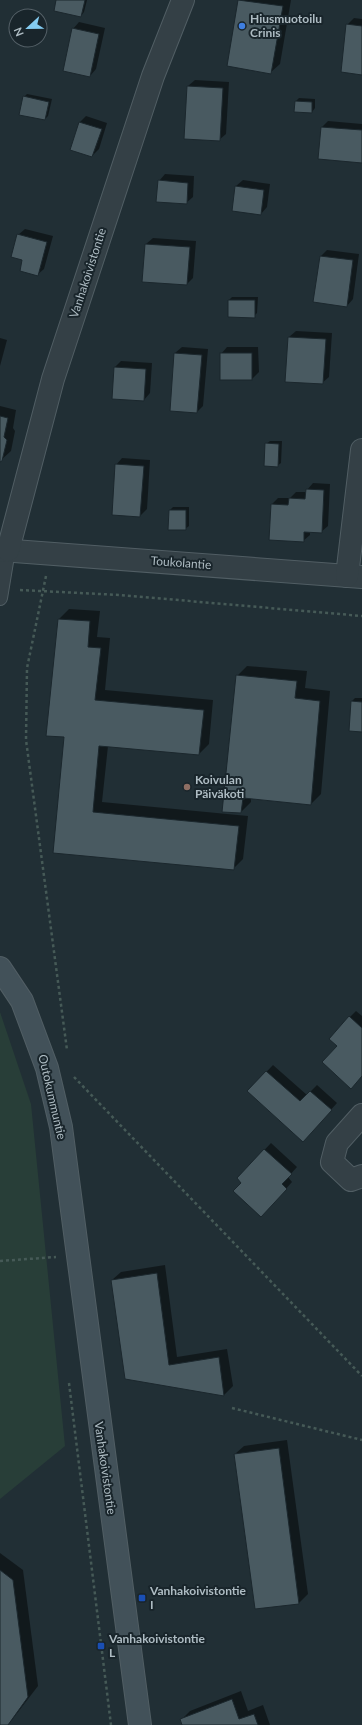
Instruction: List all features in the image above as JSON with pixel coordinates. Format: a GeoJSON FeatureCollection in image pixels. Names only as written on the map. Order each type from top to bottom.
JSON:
{"type":"FeatureCollection","features":[{"type":"Feature","properties":{"kind":"main road","name":"Outokummuntie"},"geometry":{"type":"LineString","coordinates":[[0,968],[22,1001],[47,1068],[61,1127],[71,1210]]}},
{"type":"Feature","properties":{"kind":"main road","name":"Vanhakoivistontie"},"geometry":{"type":"LineString","coordinates":[[71,1210],[140,1725]]}},
{"type":"Feature","properties":{"kind":"street","name":"Vanhakoivistontie"},"geometry":{"type":"LineString","coordinates":[[4,550],[58,365],[153,76],[183,0]]}},
{"type":"Feature","properties":{"kind":"street"},"geometry":{"type":"LineString","coordinates":[[355,576],[362,450]]}},
{"type":"Feature","properties":{"kind":"street","name":"Toukolantie"},"geometry":{"type":"LineString","coordinates":[[4,550],[355,576]]}},
{"type":"Feature","properties":{"kind":"street"},"geometry":{"type":"LineString","coordinates":[[362,1115],[337,1143],[332,1162],[351,1180],[362,1176]]}},
{"type":"Feature","properties":{"kind":"lane"},"geometry":{"type":"LineString","coordinates":[[1,594],[4,550]]}},
{"type":"Feature","properties":{"kind":"path"},"geometry":{"type":"LineString","coordinates":[[1,594],[120,595],[362,616]]}},
{"type":"Feature","properties":{"kind":"path"},"geometry":{"type":"LineString","coordinates":[[70,1072],[362,1376]]}},
{"type":"Feature","properties":{"kind":"path"},"geometry":{"type":"LineString","coordinates":[[0,1261],[54,1257],[77,1258]]}},
{"type":"Feature","properties":{"kind":"path"},"geometry":{"type":"LineString","coordinates":[[54,1257],[55,1265]]}},
{"type":"Feature","properties":{"kind":"path"},"geometry":{"type":"LineString","coordinates":[[68,1376],[110,1725]]}},
{"type":"Feature","properties":{"kind":"path"},"geometry":{"type":"LineString","coordinates":[[232,1408],[362,1440]]}},
{"type":"Feature","properties":{"kind":"green space"},"geometry":{"type":"Polygon","coordinates":[[[0,1012],[31,1104],[65,1446],[0,1499],[0,1012]]]}},
{"type":"Feature","properties":{"kind":"building"},"geometry":{"type":"Polygon","coordinates":[[[56,0],[85,0],[81,17],[54,11],[56,0]]]}},
{"type":"Feature","properties":{"kind":"building"},"geometry":{"type":"Polygon","coordinates":[[[238,0],[283,6],[271,74],[227,66],[238,0]]]}},
{"type":"Feature","properties":{"kind":"building"},"geometry":{"type":"Polygon","coordinates":[[[346,24],[362,26],[362,75],[341,72],[346,24]]]}},
{"type":"Feature","properties":{"kind":"building"},"geometry":{"type":"Polygon","coordinates":[[[72,28],[99,34],[90,77],[63,71],[72,28]]]}},
{"type":"Feature","properties":{"kind":"building"},"geometry":{"type":"Polygon","coordinates":[[[187,86],[223,88],[220,141],[184,139],[187,86]]]}},
{"type":"Feature","properties":{"kind":"building"},"geometry":{"type":"Polygon","coordinates":[[[23,96],[49,102],[45,120],[19,115],[23,96]]]}},
{"type":"Feature","properties":{"kind":"building"},"geometry":{"type":"Polygon","coordinates":[[[295,101],[312,102],[312,113],[294,112],[295,101]]]}},
{"type":"Feature","properties":{"kind":"building"},"geometry":{"type":"Polygon","coordinates":[[[79,122],[102,129],[92,157],[70,150],[79,122]]]}},
{"type":"Feature","properties":{"kind":"building"},"geometry":{"type":"Polygon","coordinates":[[[321,127],[362,130],[362,163],[318,159],[321,127]]]}},
{"type":"Feature","properties":{"kind":"building"},"geometry":{"type":"Polygon","coordinates":[[[158,180],[188,183],[187,204],[156,202],[158,180]]]}},
{"type":"Feature","properties":{"kind":"building"},"geometry":{"type":"Polygon","coordinates":[[[235,186],[264,190],[261,215],[232,211],[235,186]]]}},
{"type":"Feature","properties":{"kind":"building"},"geometry":{"type":"Polygon","coordinates":[[[17,234],[47,242],[38,276],[20,271],[22,260],[11,257],[17,234]]]}},
{"type":"Feature","properties":{"kind":"building"},"geometry":{"type":"Polygon","coordinates":[[[145,244],[190,247],[187,285],[142,282],[145,244]]]}},
{"type":"Feature","properties":{"kind":"building"},"geometry":{"type":"Polygon","coordinates":[[[320,256],[353,260],[347,307],[313,302],[320,256]]]}},
{"type":"Feature","properties":{"kind":"building"},"geometry":{"type":"Polygon","coordinates":[[[228,300],[255,300],[255,318],[228,317],[228,300]]]}},
{"type":"Feature","properties":{"kind":"building"},"geometry":{"type":"Polygon","coordinates":[[[288,337],[326,339],[323,384],[285,382],[288,337]]]}},
{"type":"Feature","properties":{"kind":"building"},"geometry":{"type":"Polygon","coordinates":[[[174,353],[202,355],[197,413],[170,411],[174,353]]]}},
{"type":"Feature","properties":{"kind":"building"},"geometry":{"type":"Polygon","coordinates":[[[220,353],[252,353],[252,380],[220,380],[220,353]]]}},
{"type":"Feature","properties":{"kind":"building"},"geometry":{"type":"Polygon","coordinates":[[[114,367],[146,369],[144,401],[112,399],[114,367]]]}},
{"type":"Feature","properties":{"kind":"building"},"geometry":{"type":"Polygon","coordinates":[[[0,416],[8,418],[4,437],[7,440],[2,461],[0,462],[0,416]]]}},
{"type":"Feature","properties":{"kind":"building"},"geometry":{"type":"Polygon","coordinates":[[[265,443],[279,444],[278,467],[264,466],[265,443]]]}},
{"type":"Feature","properties":{"kind":"building"},"geometry":{"type":"Polygon","coordinates":[[[115,464],[144,466],[140,517],[112,515],[115,464]]]}},
{"type":"Feature","properties":{"kind":"building"},"geometry":{"type":"Polygon","coordinates":[[[306,489],[324,490],[322,533],[304,532],[304,542],[269,540],[271,504],[288,505],[289,498],[305,499],[306,489]]]}},
{"type":"Feature","properties":{"kind":"building"},"geometry":{"type":"Polygon","coordinates":[[[169,510],[186,510],[186,530],[168,530],[169,510]]]}},
{"type":"Feature","properties":{"kind":"building"},"geometry":{"type":"Polygon","coordinates":[[[58,619],[90,621],[88,647],[101,648],[95,700],[204,710],[199,755],[99,746],[93,812],[239,826],[234,870],[53,853],[64,737],[46,736],[58,619]]]}},
{"type":"Feature","properties":{"kind":"building"},"geometry":{"type":"Polygon","coordinates":[[[236,675],[297,681],[295,698],[320,701],[311,805],[243,798],[241,813],[222,812],[236,675]]]}},
{"type":"Feature","properties":{"kind":"building"},"geometry":{"type":"Polygon","coordinates":[[[351,701],[362,702],[362,732],[349,731],[351,701]]]}},
{"type":"Feature","properties":{"kind":"building"},"geometry":{"type":"Polygon","coordinates":[[[349,1016],[362,1028],[362,1076],[351,1089],[322,1062],[337,1046],[329,1039],[349,1016]]]}},
{"type":"Feature","properties":{"kind":"building"},"geometry":{"type":"Polygon","coordinates":[[[266,1071],[300,1101],[310,1091],[332,1110],[303,1142],[247,1091],[266,1071]]]}},
{"type":"Feature","properties":{"kind":"building"},"geometry":{"type":"Polygon","coordinates":[[[264,1149],[292,1174],[282,1184],[287,1189],[261,1217],[233,1191],[241,1183],[237,1178],[264,1149]]]}},
{"type":"Feature","properties":{"kind":"building"},"geometry":{"type":"Polygon","coordinates":[[[157,1273],[169,1365],[219,1357],[224,1396],[125,1379],[111,1280],[157,1273]]]}},
{"type":"Feature","properties":{"kind":"building"},"geometry":{"type":"Polygon","coordinates":[[[279,1448],[299,1604],[255,1609],[234,1454],[279,1448]]]}},
{"type":"Feature","properties":{"kind":"building"},"geometry":{"type":"Polygon","coordinates":[[[0,1570],[13,1580],[28,1697],[8,1725],[0,1725],[0,1570]]]}},
{"type":"Feature","properties":{"kind":"building"},"geometry":{"type":"Polygon","coordinates":[[[232,1699],[239,1719],[254,1714],[258,1725],[182,1725],[180,1719],[232,1699]]]}},
{"type":"Feature","properties":{"kind":"place","name":"Hiusmuotoilu Crinis"},"geometry":{"type":"Point","coordinates":[242,26]}},
{"type":"Feature","properties":{"kind":"place","name":"Koivulan Päiväkoti"},"geometry":{"type":"Point","coordinates":[187,787]}},
{"type":"Feature","properties":{"kind":"place","name":"Vanhakoivistontie I"},"geometry":{"type":"Point","coordinates":[142,1598]}},
{"type":"Feature","properties":{"kind":"place","name":"Vanhakoivistontie L"},"geometry":{"type":"Point","coordinates":[101,1646]}}]}
